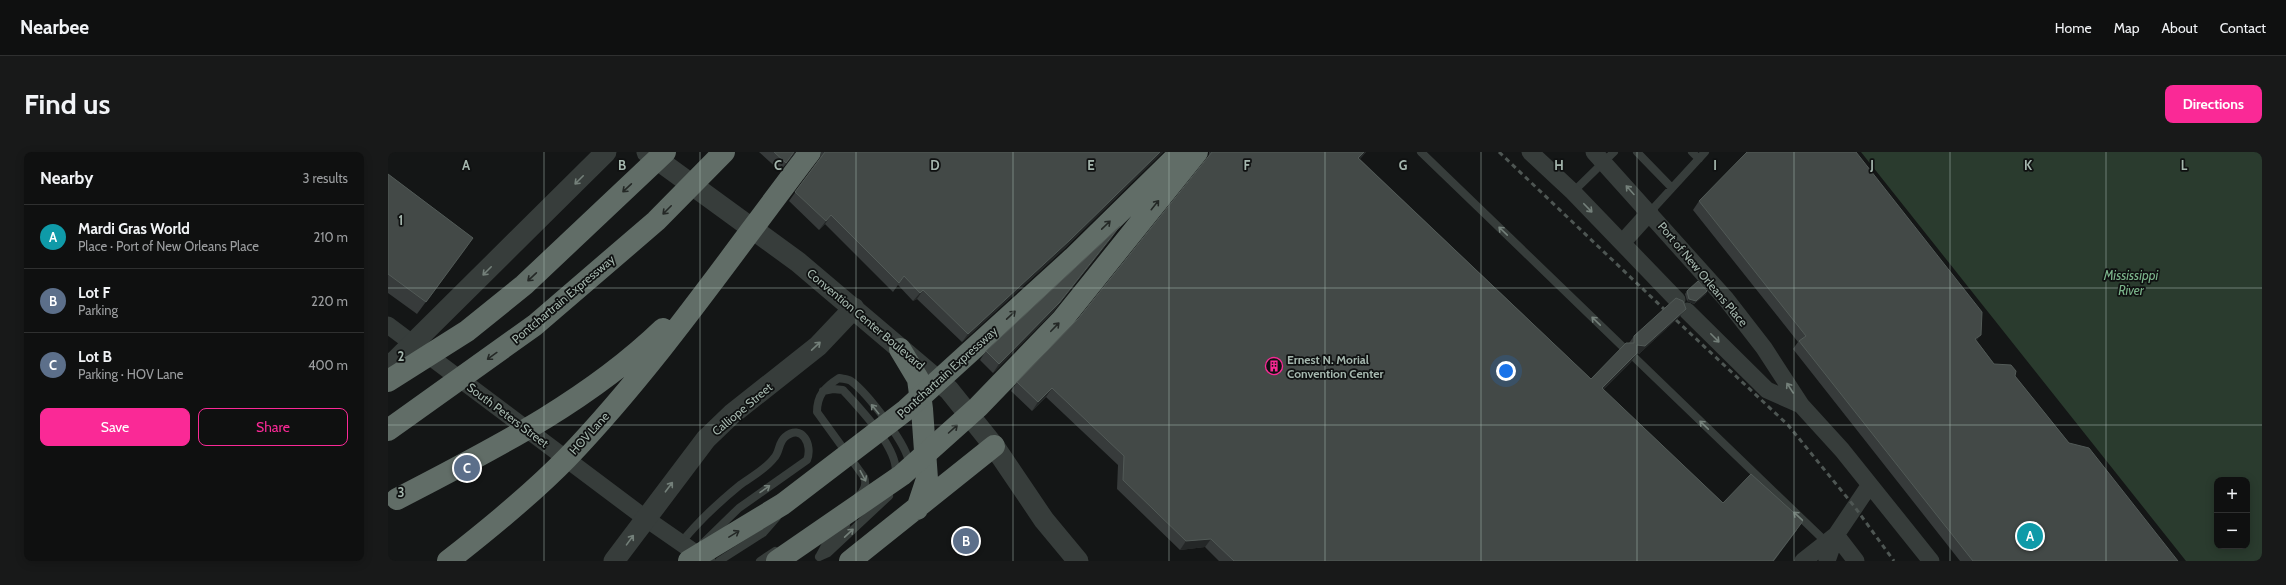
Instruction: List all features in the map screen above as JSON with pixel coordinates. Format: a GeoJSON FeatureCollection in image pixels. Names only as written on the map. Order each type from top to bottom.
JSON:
{"type":"FeatureCollection","features":[{"type":"Feature","properties":{"kind":"highway"},"geometry":{"type":"LineString","coordinates":[[388,381],[467,331],[524,285],[666,152]]}},
{"type":"Feature","properties":{"kind":"highway","name":"Pontchartrain Expressway"},"geometry":{"type":"LineString","coordinates":[[388,430],[534,326],[656,221],[724,152]]}},
{"type":"Feature","properties":{"kind":"highway"},"geometry":{"type":"LineString","coordinates":[[388,504],[542,421],[593,387],[647,344],[708,285],[810,152]]}},
{"type":"Feature","properties":{"kind":"highway","name":"Pontchartrain Expressway"},"geometry":{"type":"LineString","coordinates":[[693,554],[783,504],[906,410],[1073,258],[1181,152]]}},
{"type":"Feature","properties":{"kind":"highway"},"geometry":{"type":"LineString","coordinates":[[777,561],[902,475],[978,407],[1062,320],[1197,152]]}},
{"type":"Feature","properties":{"kind":"highway","name":"HOV Lane"},"geometry":{"type":"LineString","coordinates":[[448,561],[519,502],[566,458],[664,346],[708,285]]}},
{"type":"Feature","properties":{"kind":"highway"},"geometry":{"type":"LineString","coordinates":[[900,349],[918,379],[922,409],[927,479],[917,509]]}},
{"type":"Feature","properties":{"kind":"highway"},"geometry":{"type":"LineString","coordinates":[[850,561],[994,446]]}},
{"type":"Feature","properties":{"kind":"street"},"geometry":{"type":"LineString","coordinates":[[388,368],[606,152]]}},
{"type":"Feature","properties":{"kind":"street","name":"Convention Center Boulevard"},"geometry":{"type":"LineString","coordinates":[[647,152],[798,262],[949,390],[994,446],[1044,520],[1078,561]]}},
{"type":"Feature","properties":{"kind":"street","name":"Port of New Orleans Place"},"geometry":{"type":"LineString","coordinates":[[1530,152],[1573,192],[1682,305],[1767,390],[1801,405]]}},
{"type":"Feature","properties":{"kind":"street","name":"Port of New Orleans Place"},"geometry":{"type":"LineString","coordinates":[[1604,155],[1650,212],[1726,299],[1764,348],[1801,405],[1842,450],[1869,486],[1931,561]]}},
{"type":"Feature","properties":{"kind":"street"},"geometry":{"type":"LineString","coordinates":[[1622,243],[1650,212]]}},
{"type":"Feature","properties":{"kind":"street","name":"Calliope Street"},"geometry":{"type":"LineString","coordinates":[[614,561],[706,439],[732,414],[818,346],[854,308]]}},
{"type":"Feature","properties":{"kind":"street","name":"South Peters Street"},"geometry":{"type":"LineString","coordinates":[[388,325],[693,554]]}},
{"type":"Feature","properties":{"kind":"street"},"geometry":{"type":"LineString","coordinates":[[1803,561],[1831,539],[1869,486]]}},
{"type":"Feature","properties":{"kind":"street"},"geometry":{"type":"LineString","coordinates":[[1827,561],[1831,539]]}},
{"type":"Feature","properties":{"kind":"street"},"geometry":{"type":"LineString","coordinates":[[1831,539],[1856,561]]}},
{"type":"Feature","properties":{"kind":"lane"},"geometry":{"type":"LineString","coordinates":[[1422,152],[1624,348]]}},
{"type":"Feature","properties":{"kind":"lane"},"geometry":{"type":"LineString","coordinates":[[1637,152],[1672,188]]}},
{"type":"Feature","properties":{"kind":"lane"},"geometry":{"type":"LineString","coordinates":[[1692,152],[1699,159]]}},
{"type":"Feature","properties":{"kind":"lane"},"geometry":{"type":"LineString","coordinates":[[1650,212],[1705,152]]}},
{"type":"Feature","properties":{"kind":"lane"},"geometry":{"type":"LineString","coordinates":[[1573,192],[1604,155]]}},
{"type":"Feature","properties":{"kind":"lane"},"geometry":{"type":"LineString","coordinates":[[1635,358],[1831,539]]}},
{"type":"Feature","properties":{"kind":"lane"},"geometry":{"type":"LineString","coordinates":[[760,561],[861,494],[866,482],[864,477],[817,412],[817,400],[827,386],[839,378],[850,380],[882,418],[904,448],[909,463],[901,484],[828,553],[818,559]]}},
{"type":"Feature","properties":{"kind":"lane"},"geometry":{"type":"LineString","coordinates":[[818,559],[826,544],[891,480],[895,475],[897,466],[889,447],[843,390],[833,389],[823,391]]}},
{"type":"Feature","properties":{"kind":"lane"},"geometry":{"type":"LineString","coordinates":[[792,433],[799,434],[804,437],[809,444],[810,452],[807,460],[739,508],[693,554],[715,505],[775,458],[779,444],[785,437],[792,433]]}},
{"type":"Feature","properties":{"kind":"lane"},"geometry":{"type":"LineString","coordinates":[[719,561],[763,533],[812,476],[845,450]]}},
{"type":"Feature","properties":{"kind":"water","name":"Mississippi River"},"geometry":{"type":"Polygon","coordinates":[[[1861,152],[2262,152],[2262,561],[2186,561],[1861,152]]]}},
{"type":"Feature","properties":{"kind":"building"},"geometry":{"type":"Polygon","coordinates":[[[774,152],[794,152],[786,163],[774,152]]]}},
{"type":"Feature","properties":{"kind":"building"},"geometry":{"type":"Polygon","coordinates":[[[825,152],[1160,152],[1070,240],[968,334],[923,290],[920,293],[904,276],[899,283],[831,215],[826,221],[795,192],[825,152]]]}},
{"type":"Feature","properties":{"kind":"building","name":"Ernest N. Morial Convention Center"},"geometry":{"type":"Polygon","coordinates":[[[1212,152],[1364,152],[1358,158],[1591,379],[1626,343],[1634,343],[1634,336],[1676,298],[1683,301],[1686,309],[1645,346],[1637,345],[1637,353],[1602,388],[1723,503],[1751,474],[1803,521],[1773,561],[1234,561],[1211,539],[1186,541],[1123,480],[1124,456],[1052,388],[1038,402],[1017,382],[1078,319],[1212,152]]]}},
{"type":"Feature","properties":{"kind":"building"},"geometry":{"type":"Polygon","coordinates":[[[1747,152],[1856,152],[1982,312],[1981,335],[1975,339],[1994,364],[2011,365],[2016,371],[2015,376],[2069,443],[2089,448],[2178,561],[1973,561],[1799,341],[1806,336],[1699,201],[1747,152]]]}},
{"type":"Feature","properties":{"kind":"building"},"geometry":{"type":"Polygon","coordinates":[[[388,174],[473,238],[426,302],[388,274],[388,174]]]}},
{"type":"Feature","properties":{"kind":"building"},"geometry":{"type":"Polygon","coordinates":[[[1120,226],[1059,303],[999,364],[986,351],[1120,226]]]}},
{"type":"Feature","properties":{"kind":"building"},"geometry":{"type":"Polygon","coordinates":[[[1698,281],[1707,291],[1696,301],[1689,299],[1687,291],[1698,281]]]}},
{"type":"Feature","properties":{"kind":"railway"},"geometry":{"type":"LineString","coordinates":[[1499,152],[1666,311]]}},
{"type":"Feature","properties":{"kind":"railway"},"geometry":{"type":"LineString","coordinates":[[1676,320],[1788,425],[1854,506],[1894,561]]}},
{"type":"Feature","properties":{"kind":"place","name":"Ernest N. Morial Convention Center"},"geometry":{"type":"Point","coordinates":[1274,366]}},
{"type":"Feature","properties":{"kind":"place","name":"Lot B"},"geometry":{"type":"Point","coordinates":[467,468]}},
{"type":"Feature","properties":{"kind":"place","name":"Mardi Gras World"},"geometry":{"type":"Point","coordinates":[2030,536]}},
{"type":"Feature","properties":{"kind":"place","name":"Lot F"},"geometry":{"type":"Point","coordinates":[966,541]}}]}
